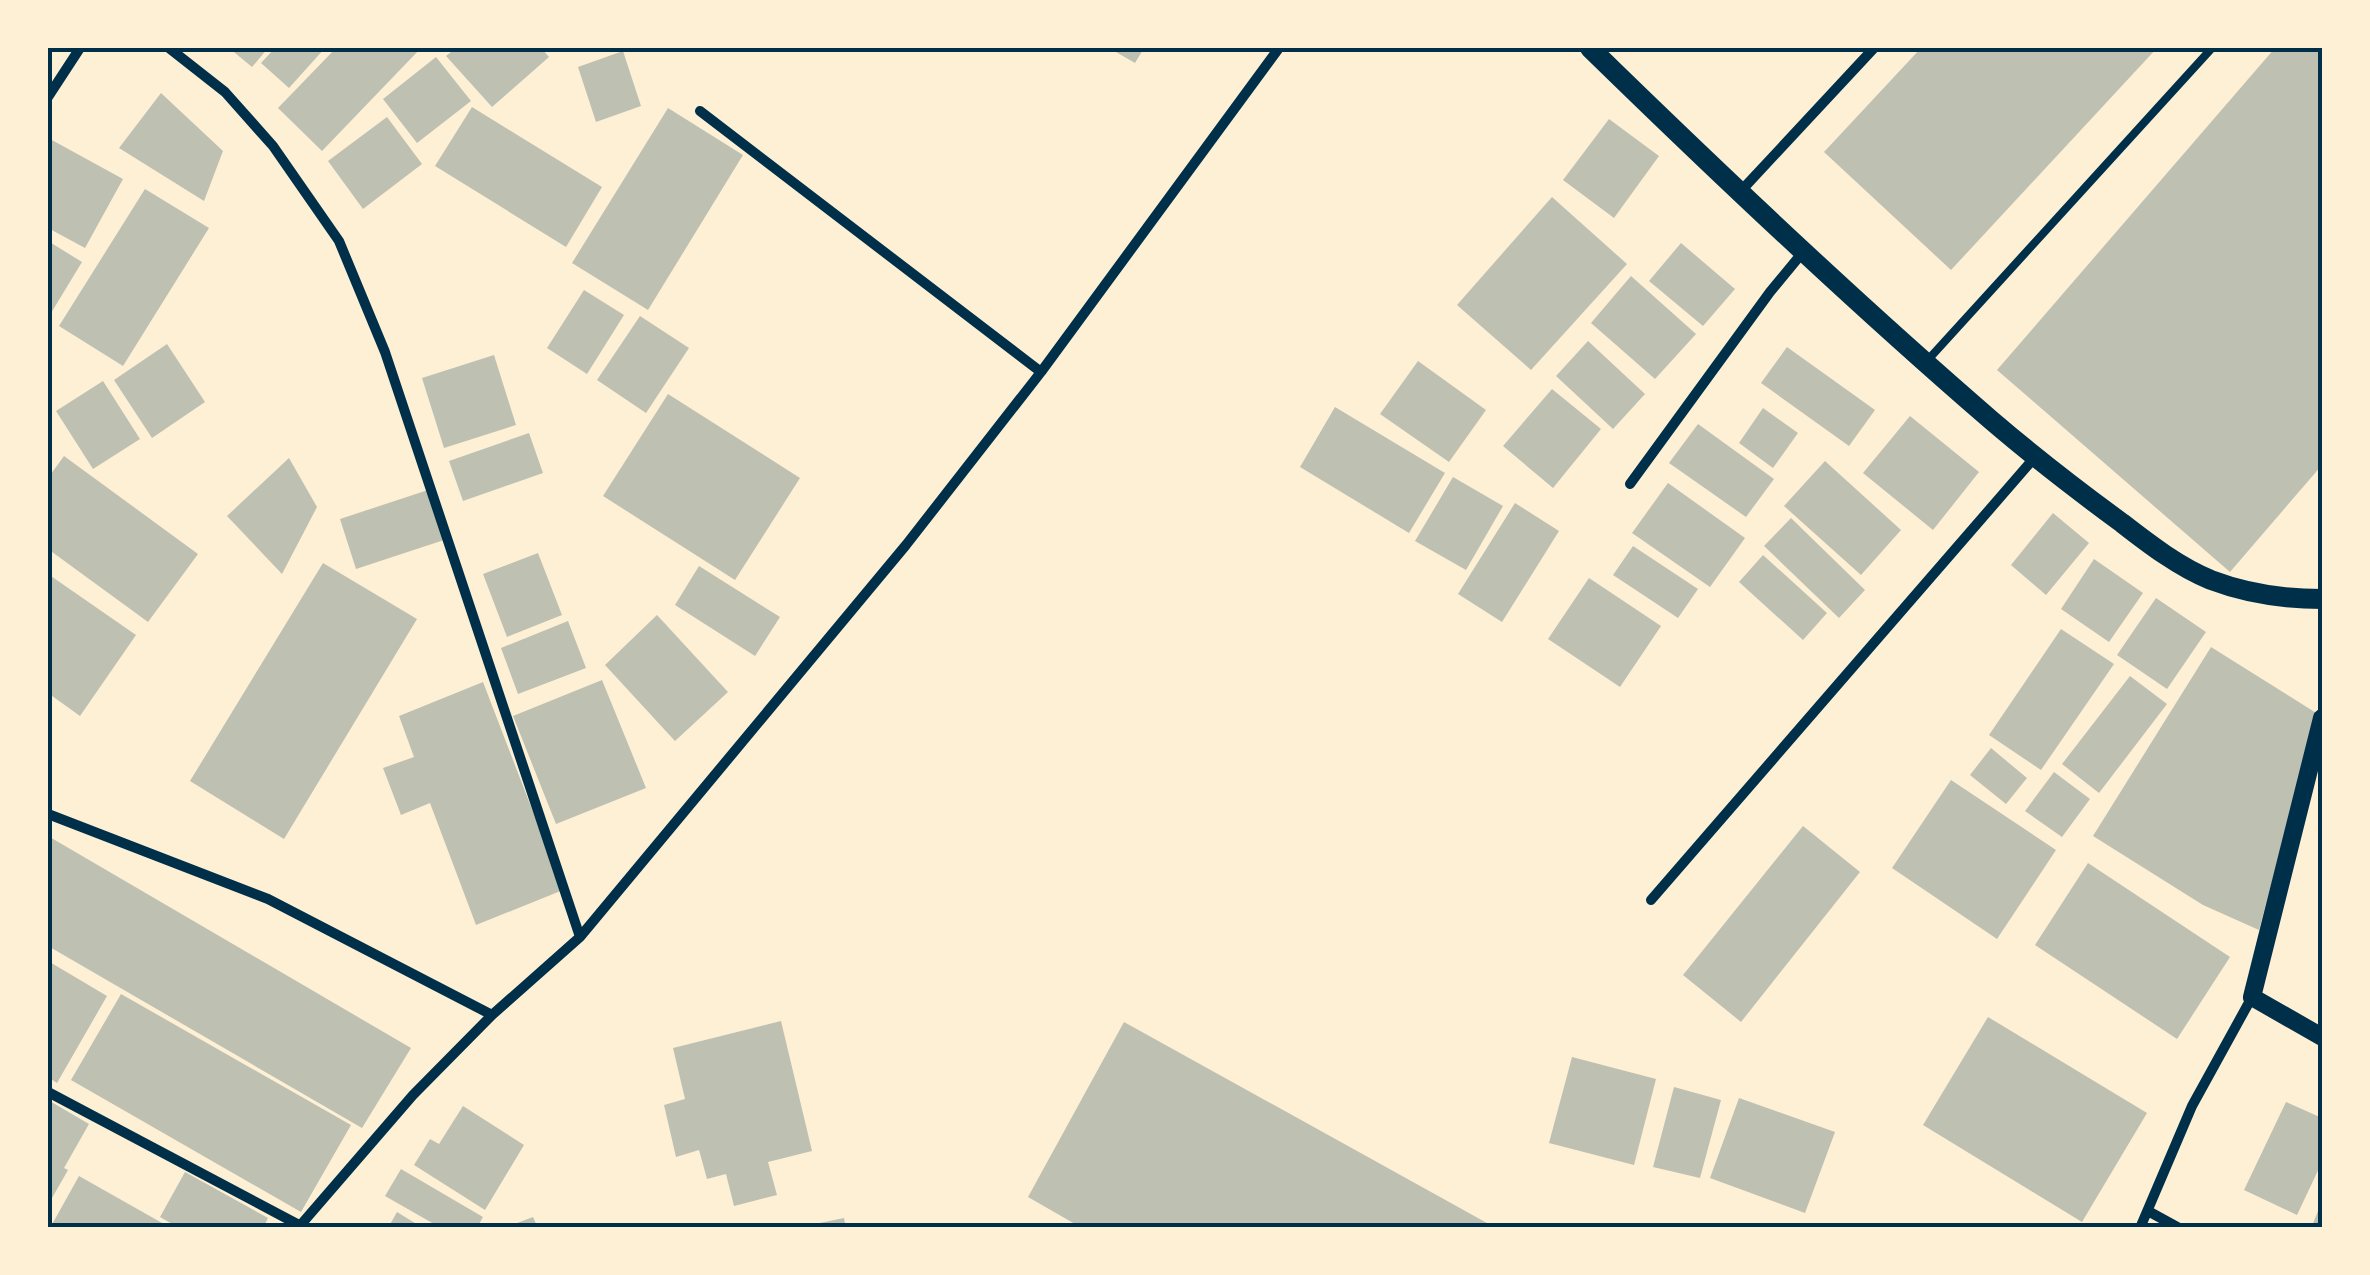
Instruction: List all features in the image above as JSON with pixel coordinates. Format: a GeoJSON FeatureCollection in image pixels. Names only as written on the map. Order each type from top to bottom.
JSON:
{"type":"FeatureCollection","features":[{"type":"Feature","properties":{"kind":"main road"},"geometry":{"type":"LineString","coordinates":[[1590,48],[1739,193],[2034,458],[2155,548],[2208,578],[2258,596],[2322,600]]}},
{"type":"Feature","properties":{"kind":"street"},"geometry":{"type":"LineString","coordinates":[[48,97],[80,48]]}},
{"type":"Feature","properties":{"kind":"street"},"geometry":{"type":"LineString","coordinates":[[169,48],[224,92],[273,146],[340,241],[385,352],[580,937]]}},
{"type":"Feature","properties":{"kind":"street"},"geometry":{"type":"LineString","coordinates":[[48,1092],[298,1226],[412,1095],[492,1015],[580,937],[906,545],[1041,372],[1279,48]]}},
{"type":"Feature","properties":{"kind":"street"},"geometry":{"type":"LineString","coordinates":[[1739,193],[1874,48]]}},
{"type":"Feature","properties":{"kind":"street"},"geometry":{"type":"LineString","coordinates":[[700,111],[1041,372]]}},
{"type":"Feature","properties":{"kind":"street"},"geometry":{"type":"LineString","coordinates":[[1630,484],[1803,252]]}},
{"type":"Feature","properties":{"kind":"street"},"geometry":{"type":"LineString","coordinates":[[1651,900],[2034,458]]}},
{"type":"Feature","properties":{"kind":"street"},"geometry":{"type":"LineString","coordinates":[[2140,1228],[2192,1106],[2252,997],[2322,718]]}},
{"type":"Feature","properties":{"kind":"street"},"geometry":{"type":"LineString","coordinates":[[48,814],[268,899],[492,1015]]}},
{"type":"Feature","properties":{"kind":"street"},"geometry":{"type":"LineString","coordinates":[[2252,997],[2322,1037]]}},
{"type":"Feature","properties":{"kind":"street"},"geometry":{"type":"LineString","coordinates":[[2148,1211],[2180,1228]]}},
{"type":"Feature","properties":{"kind":"lane"},"geometry":{"type":"LineString","coordinates":[[1925,363],[2212,48]]}},
{"type":"Feature","properties":{"kind":"building"},"geometry":{"type":"Polygon","coordinates":[[[229,48],[268,48],[252,67],[229,48]]]}},
{"type":"Feature","properties":{"kind":"building"},"geometry":{"type":"Polygon","coordinates":[[[275,48],[325,48],[289,88],[261,63],[275,48]]]}},
{"type":"Feature","properties":{"kind":"building"},"geometry":{"type":"Polygon","coordinates":[[[336,48],[421,48],[322,151],[278,108],[336,48]]]}},
{"type":"Feature","properties":{"kind":"building"},"geometry":{"type":"Polygon","coordinates":[[[456,48],[541,48],[549,57],[492,107],[446,56],[456,48]]]}},
{"type":"Feature","properties":{"kind":"building"},"geometry":{"type":"Polygon","coordinates":[[[1109,48],[1144,48],[1135,63],[1109,48]]]}},
{"type":"Feature","properties":{"kind":"building"},"geometry":{"type":"Polygon","coordinates":[[[1921,48],[2157,48],[1951,270],[1824,152],[1921,48]]]}},
{"type":"Feature","properties":{"kind":"building"},"geometry":{"type":"Polygon","coordinates":[[[2275,48],[2322,48],[2322,465],[2230,572],[1997,370],[2275,48]]]}},
{"type":"Feature","properties":{"kind":"building"},"geometry":{"type":"Polygon","coordinates":[[[623,51],[641,106],[596,122],[578,67],[623,51]]]}},
{"type":"Feature","properties":{"kind":"building"},"geometry":{"type":"Polygon","coordinates":[[[436,57],[471,101],[417,143],[383,99],[436,57]]]}},
{"type":"Feature","properties":{"kind":"building"},"geometry":{"type":"Polygon","coordinates":[[[161,93],[223,151],[204,201],[119,148],[161,93]]]}},
{"type":"Feature","properties":{"kind":"building"},"geometry":{"type":"Polygon","coordinates":[[[472,107],[602,187],[566,247],[435,166],[472,107]]]}},
{"type":"Feature","properties":{"kind":"building"},"geometry":{"type":"Polygon","coordinates":[[[668,108],[743,155],[648,310],[572,263],[668,108]]]}},
{"type":"Feature","properties":{"kind":"building"},"geometry":{"type":"Polygon","coordinates":[[[387,117],[422,164],[363,209],[328,161],[387,117]]]}},
{"type":"Feature","properties":{"kind":"building"},"geometry":{"type":"Polygon","coordinates":[[[1609,119],[1659,156],[1614,218],[1563,180],[1609,119]]]}},
{"type":"Feature","properties":{"kind":"building"},"geometry":{"type":"Polygon","coordinates":[[[50,139],[123,179],[85,248],[48,228],[50,139]]]}},
{"type":"Feature","properties":{"kind":"building"},"geometry":{"type":"Polygon","coordinates":[[[145,189],[209,228],[123,366],[59,326],[145,189]]]}},
{"type":"Feature","properties":{"kind":"building"},"geometry":{"type":"Polygon","coordinates":[[[1552,197],[1627,264],[1531,370],[1457,305],[1552,197]]]}},
{"type":"Feature","properties":{"kind":"building"},"geometry":{"type":"Polygon","coordinates":[[[48,241],[82,262],[48,318],[48,241]]]}},
{"type":"Feature","properties":{"kind":"building"},"geometry":{"type":"Polygon","coordinates":[[[1681,243],[1735,289],[1703,326],[1649,281],[1681,243]]]}},
{"type":"Feature","properties":{"kind":"building"},"geometry":{"type":"Polygon","coordinates":[[[1631,276],[1696,334],[1655,379],[1591,323],[1631,276]]]}},
{"type":"Feature","properties":{"kind":"building"},"geometry":{"type":"Polygon","coordinates":[[[584,290],[624,315],[587,374],[547,348],[584,290]]]}},
{"type":"Feature","properties":{"kind":"building"},"geometry":{"type":"Polygon","coordinates":[[[640,316],[689,348],[646,413],[597,380],[640,316]]]}},
{"type":"Feature","properties":{"kind":"building"},"geometry":{"type":"Polygon","coordinates":[[[1588,341],[1645,394],[1613,429],[1556,376],[1588,341]]]}},
{"type":"Feature","properties":{"kind":"building"},"geometry":{"type":"Polygon","coordinates":[[[167,344],[205,402],[152,438],[114,380],[167,344]]]}},
{"type":"Feature","properties":{"kind":"building"},"geometry":{"type":"Polygon","coordinates":[[[1787,347],[1875,410],[1849,446],[1761,383],[1787,347]]]}},
{"type":"Feature","properties":{"kind":"building"},"geometry":{"type":"Polygon","coordinates":[[[494,355],[516,425],[444,448],[422,378],[494,355]]]}},
{"type":"Feature","properties":{"kind":"building"},"geometry":{"type":"Polygon","coordinates":[[[1418,361],[1486,410],[1449,462],[1380,414],[1418,361]]]}},
{"type":"Feature","properties":{"kind":"building"},"geometry":{"type":"Polygon","coordinates":[[[103,381],[140,439],[93,469],[56,411],[103,381]]]}},
{"type":"Feature","properties":{"kind":"building"},"geometry":{"type":"Polygon","coordinates":[[[1552,389],[1601,429],[1553,488],[1503,446],[1552,389]]]}},
{"type":"Feature","properties":{"kind":"building"},"geometry":{"type":"Polygon","coordinates":[[[668,394],[800,478],[735,580],[603,496],[668,394]]]}},
{"type":"Feature","properties":{"kind":"building"},"geometry":{"type":"Polygon","coordinates":[[[1335,407],[1445,473],[1409,533],[1300,467],[1335,407]]]}},
{"type":"Feature","properties":{"kind":"building"},"geometry":{"type":"Polygon","coordinates":[[[1763,408],[1798,433],[1773,468],[1739,443],[1763,408]]]}},
{"type":"Feature","properties":{"kind":"building"},"geometry":{"type":"Polygon","coordinates":[[[1910,416],[1979,472],[1933,530],[1863,473],[1910,416]]]}},
{"type":"Feature","properties":{"kind":"building"},"geometry":{"type":"Polygon","coordinates":[[[1698,424],[1774,479],[1746,517],[1669,463],[1698,424]]]}},
{"type":"Feature","properties":{"kind":"building"},"geometry":{"type":"Polygon","coordinates":[[[529,433],[543,473],[463,501],[449,461],[529,433]]]}},
{"type":"Feature","properties":{"kind":"building"},"geometry":{"type":"Polygon","coordinates":[[[64,456],[198,554],[148,622],[48,549],[48,478],[64,456]]]}},
{"type":"Feature","properties":{"kind":"building"},"geometry":{"type":"Polygon","coordinates":[[[289,458],[317,507],[282,574],[227,516],[289,458]]]}},
{"type":"Feature","properties":{"kind":"building"},"geometry":{"type":"Polygon","coordinates":[[[1825,461],[1901,530],[1861,575],[1784,506],[1825,461]]]}},
{"type":"Feature","properties":{"kind":"building"},"geometry":{"type":"Polygon","coordinates":[[[1453,477],[1503,506],[1466,570],[1415,541],[1453,477]]]}},
{"type":"Feature","properties":{"kind":"building"},"geometry":{"type":"Polygon","coordinates":[[[1668,483],[1745,538],[1710,587],[1632,533],[1668,483]]]}},
{"type":"Feature","properties":{"kind":"building"},"geometry":{"type":"Polygon","coordinates":[[[428,490],[444,540],[356,569],[340,519],[428,490]]]}},
{"type":"Feature","properties":{"kind":"building"},"geometry":{"type":"Polygon","coordinates":[[[1515,503],[1559,531],[1502,622],[1458,594],[1515,503]]]}},
{"type":"Feature","properties":{"kind":"building"},"geometry":{"type":"Polygon","coordinates":[[[2053,513],[2089,543],[2046,595],[2011,565],[2053,513]]]}},
{"type":"Feature","properties":{"kind":"building"},"geometry":{"type":"Polygon","coordinates":[[[1791,518],[1865,590],[1839,618],[1764,546],[1791,518]]]}},
{"type":"Feature","properties":{"kind":"building"},"geometry":{"type":"Polygon","coordinates":[[[1633,546],[1698,589],[1678,618],[1613,575],[1633,546]]]}},
{"type":"Feature","properties":{"kind":"building"},"geometry":{"type":"Polygon","coordinates":[[[538,553],[562,615],[507,637],[483,574],[538,553]]]}},
{"type":"Feature","properties":{"kind":"building"},"geometry":{"type":"Polygon","coordinates":[[[1763,555],[1827,613],[1803,640],[1739,582],[1763,555]]]}},
{"type":"Feature","properties":{"kind":"building"},"geometry":{"type":"Polygon","coordinates":[[[2094,559],[2143,593],[2109,642],[2061,609],[2094,559]]]}},
{"type":"Feature","properties":{"kind":"building"},"geometry":{"type":"Polygon","coordinates":[[[323,563],[417,619],[284,839],[190,781],[323,563]]]}},
{"type":"Feature","properties":{"kind":"building"},"geometry":{"type":"Polygon","coordinates":[[[699,566],[780,617],[755,656],[675,605],[699,566]]]}},
{"type":"Feature","properties":{"kind":"building"},"geometry":{"type":"Polygon","coordinates":[[[48,574],[136,635],[80,716],[48,693],[48,574]]]}},
{"type":"Feature","properties":{"kind":"building"},"geometry":{"type":"Polygon","coordinates":[[[1589,578],[1661,626],[1620,687],[1548,639],[1589,578]]]}},
{"type":"Feature","properties":{"kind":"building"},"geometry":{"type":"Polygon","coordinates":[[[2156,598],[2206,632],[2167,689],[2117,655],[2156,598]]]}},
{"type":"Feature","properties":{"kind":"building"},"geometry":{"type":"Polygon","coordinates":[[[657,615],[728,692],[675,741],[605,665],[657,615]]]}},
{"type":"Feature","properties":{"kind":"building"},"geometry":{"type":"Polygon","coordinates":[[[568,621],[586,668],[518,694],[501,648],[568,621]]]}},
{"type":"Feature","properties":{"kind":"building"},"geometry":{"type":"Polygon","coordinates":[[[2061,629],[2114,664],[2041,770],[1989,735],[2061,629]]]}},
{"type":"Feature","properties":{"kind":"building"},"geometry":{"type":"Polygon","coordinates":[[[2211,647],[2321,716],[2312,730],[2259,930],[2203,905],[2093,836],[2211,647]]]}},
{"type":"Feature","properties":{"kind":"building"},"geometry":{"type":"Polygon","coordinates":[[[2130,676],[2167,704],[2099,793],[2062,764],[2130,676]]]}},
{"type":"Feature","properties":{"kind":"building"},"geometry":{"type":"Polygon","coordinates":[[[602,680],[646,788],[556,824],[513,716],[602,680]]]}},
{"type":"Feature","properties":{"kind":"building"},"geometry":{"type":"Polygon","coordinates":[[[483,682],[563,890],[476,925],[430,803],[401,815],[383,768],[414,757],[399,716],[483,682]]]}},
{"type":"Feature","properties":{"kind":"building"},"geometry":{"type":"Polygon","coordinates":[[[1991,748],[2027,778],[2006,804],[1970,775],[1991,748]]]}},
{"type":"Feature","properties":{"kind":"building"},"geometry":{"type":"Polygon","coordinates":[[[2054,772],[2090,799],[2062,837],[2025,811],[2054,772]]]}},
{"type":"Feature","properties":{"kind":"building"},"geometry":{"type":"Polygon","coordinates":[[[1951,780],[2056,850],[1997,939],[1892,868],[1951,780]]]}},
{"type":"Feature","properties":{"kind":"building"},"geometry":{"type":"Polygon","coordinates":[[[1803,826],[1860,872],[1741,1022],[1683,975],[1803,826]]]}},
{"type":"Feature","properties":{"kind":"building"},"geometry":{"type":"Polygon","coordinates":[[[48,836],[411,1048],[362,1128],[48,946],[48,836]]]}},
{"type":"Feature","properties":{"kind":"building"},"geometry":{"type":"Polygon","coordinates":[[[2088,863],[2230,957],[2177,1039],[2035,945],[2088,863]]]}},
{"type":"Feature","properties":{"kind":"building"},"geometry":{"type":"Polygon","coordinates":[[[48,961],[107,996],[57,1083],[48,1077],[48,961]]]}},
{"type":"Feature","properties":{"kind":"building"},"geometry":{"type":"Polygon","coordinates":[[[121,994],[351,1125],[301,1212],[71,1080],[121,994]]]}},
{"type":"Feature","properties":{"kind":"building"},"geometry":{"type":"Polygon","coordinates":[[[1988,1017],[2147,1113],[2082,1222],[1923,1125],[1988,1017]]]}},
{"type":"Feature","properties":{"kind":"building"},"geometry":{"type":"Polygon","coordinates":[[[781,1021],[812,1151],[768,1162],[777,1195],[734,1206],[726,1174],[707,1179],[699,1150],[676,1157],[664,1105],[685,1099],[673,1048],[781,1021]]]}},
{"type":"Feature","properties":{"kind":"building"},"geometry":{"type":"Polygon","coordinates":[[[1124,1022],[1496,1228],[1082,1228],[1028,1197],[1124,1022]]]}},
{"type":"Feature","properties":{"kind":"building"},"geometry":{"type":"Polygon","coordinates":[[[1572,1057],[1656,1079],[1634,1165],[1549,1143],[1572,1057]]]}},
{"type":"Feature","properties":{"kind":"building"},"geometry":{"type":"Polygon","coordinates":[[[1674,1087],[1721,1100],[1700,1178],[1653,1167],[1674,1087]]]}},
{"type":"Feature","properties":{"kind":"building"},"geometry":{"type":"Polygon","coordinates":[[[1739,1098],[1835,1132],[1805,1213],[1710,1178],[1739,1098]]]}},
{"type":"Feature","properties":{"kind":"building"},"geometry":{"type":"Polygon","coordinates":[[[48,1100],[89,1124],[48,1205],[48,1100]]]}},
{"type":"Feature","properties":{"kind":"building"},"geometry":{"type":"Polygon","coordinates":[[[2286,1102],[2322,1118],[2322,1162],[2297,1215],[2244,1190],[2286,1102]]]}},
{"type":"Feature","properties":{"kind":"building"},"geometry":{"type":"Polygon","coordinates":[[[463,1106],[524,1145],[485,1210],[414,1165],[430,1139],[439,1144],[463,1106]]]}},
{"type":"Feature","properties":{"kind":"building"},"geometry":{"type":"Polygon","coordinates":[[[401,1169],[483,1217],[477,1228],[441,1228],[385,1196],[401,1169]]]}},
{"type":"Feature","properties":{"kind":"building"},"geometry":{"type":"Polygon","coordinates":[[[185,1172],[268,1218],[263,1228],[179,1228],[160,1217],[185,1172]]]}},
{"type":"Feature","properties":{"kind":"building"},"geometry":{"type":"Polygon","coordinates":[[[79,1176],[171,1228],[50,1228],[79,1176]]]}},
{"type":"Feature","properties":{"kind":"building"},"geometry":{"type":"Polygon","coordinates":[[[2322,1201],[2322,1228],[2316,1228],[2312,1226],[2322,1201]]]}},
{"type":"Feature","properties":{"kind":"building"},"geometry":{"type":"Polygon","coordinates":[[[397,1212],[423,1228],[388,1228],[397,1212]]]}},
{"type":"Feature","properties":{"kind":"building"},"geometry":{"type":"Polygon","coordinates":[[[533,1217],[538,1228],[507,1228],[507,1227],[533,1217]]]}},
{"type":"Feature","properties":{"kind":"building"},"geometry":{"type":"Polygon","coordinates":[[[844,1218],[846,1228],[805,1228],[805,1226],[844,1218]]]}}]}
